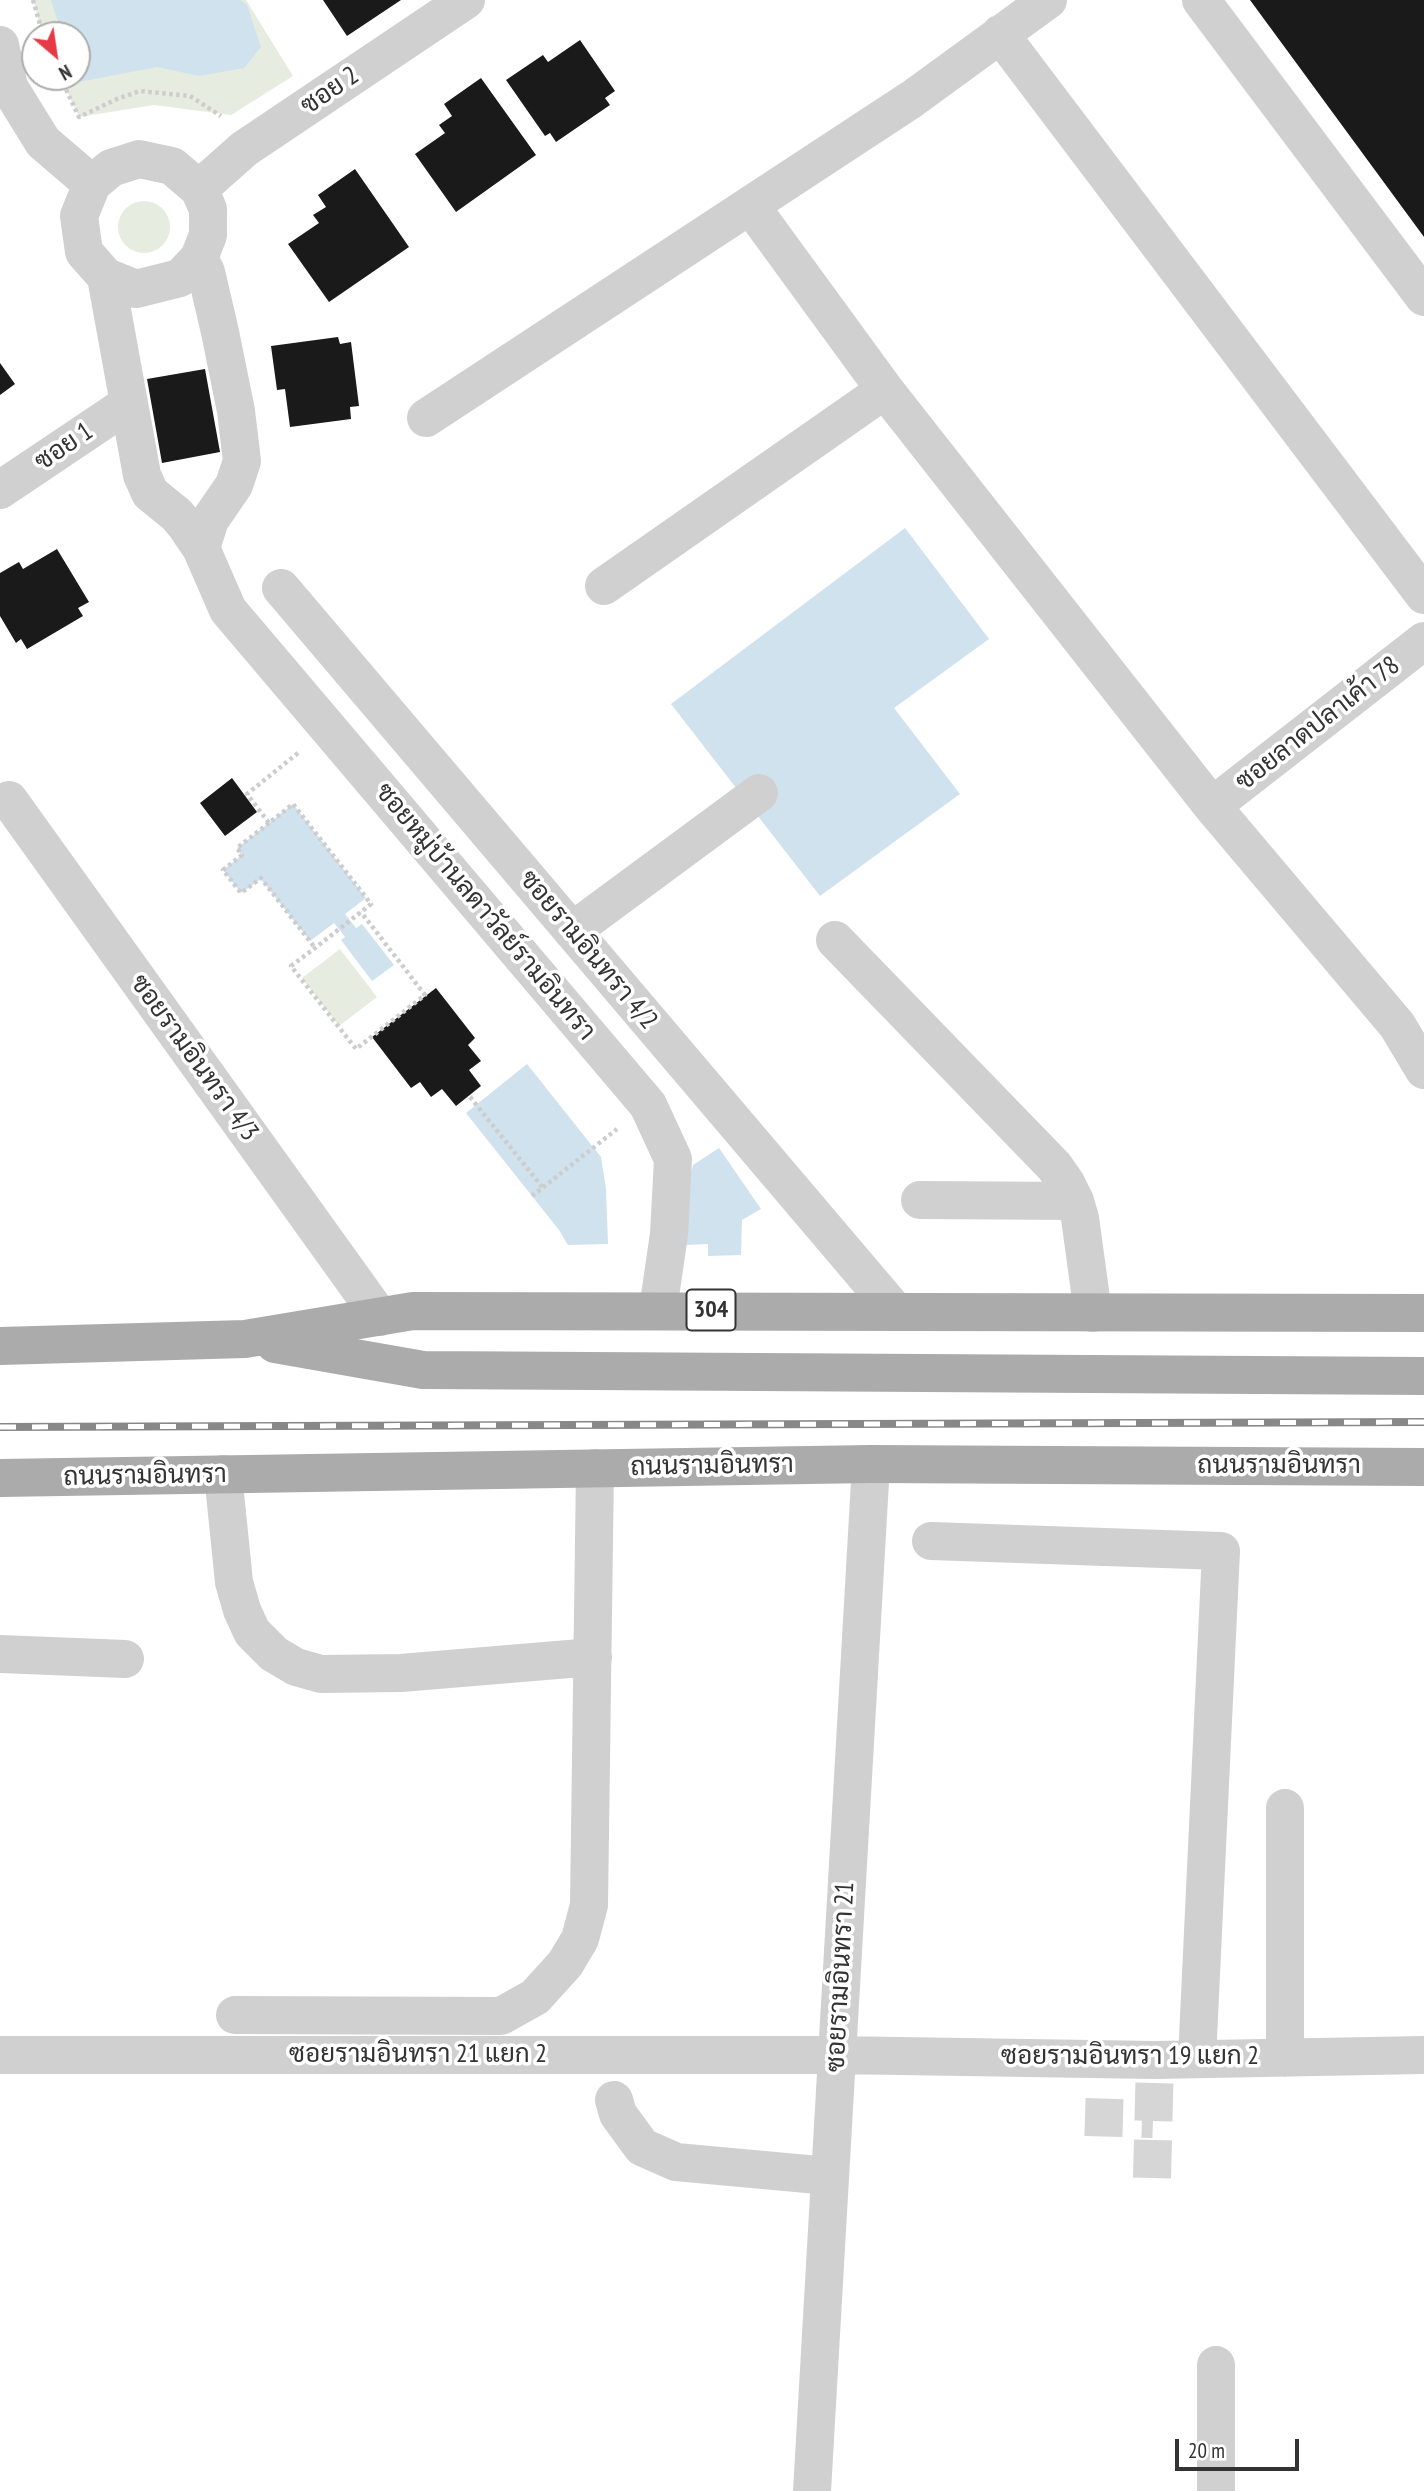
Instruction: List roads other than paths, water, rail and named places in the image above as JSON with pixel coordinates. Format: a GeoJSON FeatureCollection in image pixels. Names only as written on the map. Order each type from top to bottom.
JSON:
{"type":"FeatureCollection","features":[{"type":"Feature","properties":{"kind":"main road","name":"304"},"geometry":{"type":"LineString","coordinates":[[0,1346],[245,1339],[413,1311],[1424,1313]]}},
{"type":"Feature","properties":{"kind":"main road","name":"304"},"geometry":{"type":"LineString","coordinates":[[245,1339],[423,1370],[1424,1376]]}},
{"type":"Feature","properties":{"kind":"main road","name":"ถนนรามอินทรา"},"geometry":{"type":"LineString","coordinates":[[0,1478],[871,1464],[1424,1467]]}},
{"type":"Feature","properties":{"kind":"street","name":"ซอย 2"},"geometry":{"type":"LineString","coordinates":[[199,189],[244,149],[466,0]]}},
{"type":"Feature","properties":{"kind":"street"},"geometry":{"type":"LineString","coordinates":[[426,418],[912,99],[1048,0]]}},
{"type":"Feature","properties":{"kind":"street"},"geometry":{"type":"LineString","coordinates":[[1200,0],[1424,297]]}},
{"type":"Feature","properties":{"kind":"street"},"geometry":{"type":"LineString","coordinates":[[1000,34],[1424,595]]}},
{"type":"Feature","properties":{"kind":"street"},"geometry":{"type":"LineString","coordinates":[[0,45],[5,90],[43,142],[92,184],[111,168],[139,159],[172,166],[199,189],[208,209],[208,235],[199,258],[180,278],[135,289],[106,277]]}},
{"type":"Feature","properties":{"kind":"street","name":"ซอยหมู่บ้านลดาวัลย์รามอินทรา"},"geometry":{"type":"LineString","coordinates":[[92,184],[79,216],[84,252],[106,277],[142,475],[150,493],[177,515],[201,548],[228,610],[648,1105],[673,1159],[669,1234],[658,1310]]}},
{"type":"Feature","properties":{"kind":"street"},"geometry":{"type":"LineString","coordinates":[[750,205],[885,390],[1212,806],[1410,1024],[1424,1070]]}},
{"type":"Feature","properties":{"kind":"street"},"geometry":{"type":"LineString","coordinates":[[199,258],[206,272],[225,358],[236,411],[242,461],[234,485],[210,520],[201,548]]}},
{"type":"Feature","properties":{"kind":"street"},"geometry":{"type":"LineString","coordinates":[[604,586],[885,390]]}},
{"type":"Feature","properties":{"kind":"street","name":"ซอย 1"},"geometry":{"type":"LineString","coordinates":[[0,490],[128,404]]}},
{"type":"Feature","properties":{"kind":"street","name":"ซอยรามอินทรา 4/2"},"geometry":{"type":"LineString","coordinates":[[281,588],[896,1312]]}},
{"type":"Feature","properties":{"kind":"street","name":"ซอยลาดปลาเค้า 78"},"geometry":{"type":"LineString","coordinates":[[1212,806],[1423,643]]}},
{"type":"Feature","properties":{"kind":"street"},"geometry":{"type":"LineString","coordinates":[[572,932],[759,793]]}},
{"type":"Feature","properties":{"kind":"street","name":"ซอยรามอินทรา 4/3"},"geometry":{"type":"LineString","coordinates":[[9,800],[380,1317]]}},
{"type":"Feature","properties":{"kind":"street"},"geometry":{"type":"LineString","coordinates":[[835,940],[1054,1166],[1075,1201],[1080,1218],[1093,1312]]}},
{"type":"Feature","properties":{"kind":"street"},"geometry":{"type":"LineString","coordinates":[[920,1200],[1075,1201]]}},
{"type":"Feature","properties":{"kind":"street","name":"ซอยรามอินทรา 21"},"geometry":{"type":"LineString","coordinates":[[812,2491],[871,1464]]}},
{"type":"Feature","properties":{"kind":"street"},"geometry":{"type":"LineString","coordinates":[[236,2015],[501,2015],[536,1997],[565,1964],[580,1939],[589,1905],[595,1468]]}},
{"type":"Feature","properties":{"kind":"street"},"geometry":{"type":"LineString","coordinates":[[223,1474],[234,1582],[242,1610],[253,1632],[274,1654],[296,1667],[321,1674],[401,1673],[593,1657]]}},
{"type":"Feature","properties":{"kind":"street"},"geometry":{"type":"LineString","coordinates":[[931,1541],[1221,1551],[1197,2059]]}},
{"type":"Feature","properties":{"kind":"street"},"geometry":{"type":"LineString","coordinates":[[0,1654],[125,1659]]}},
{"type":"Feature","properties":{"kind":"street"},"geometry":{"type":"LineString","coordinates":[[1285,1808],[1285,2057]]}},
{"type":"Feature","properties":{"kind":"street","name":"ซอยรามอินทรา 21 แยก 2"},"geometry":{"type":"LineString","coordinates":[[0,2055],[836,2055]]}},
{"type":"Feature","properties":{"kind":"street","name":"ซอยรามอินทรา 19 แยก 2"},"geometry":{"type":"LineString","coordinates":[[836,2055],[1197,2059],[1424,2055]]}},
{"type":"Feature","properties":{"kind":"street"},"geometry":{"type":"LineString","coordinates":[[614,2100],[618,2114],[642,2147],[676,2162],[830,2176]]}},
{"type":"Feature","properties":{"kind":"street"},"geometry":{"type":"LineString","coordinates":[[1216,2365],[1216,2491]]}},
{"type":"Feature","properties":{"kind":"water"},"geometry":{"type":"Polygon","coordinates":[[[51,0],[240,0],[247,5],[261,47],[244,68],[199,76],[157,67],[91,80],[91,21],[58,21],[51,0]]]}},
{"type":"Feature","properties":{"kind":"water"},"geometry":{"type":"Polygon","coordinates":[[[905,528],[989,639],[894,708],[960,794],[820,896],[671,704],[905,528]]]}},
{"type":"Feature","properties":{"kind":"water"},"geometry":{"type":"Polygon","coordinates":[[[293,804],[366,898],[345,914],[356,928],[362,924],[394,965],[372,981],[341,940],[345,937],[334,923],[310,941],[261,879],[241,893],[223,870],[242,855],[237,848],[293,804]]]}},
{"type":"Feature","properties":{"kind":"water"},"geometry":{"type":"Polygon","coordinates":[[[527,1064],[601,1157],[606,1189],[608,1244],[568,1245],[466,1113],[527,1064]]]}},
{"type":"Feature","properties":{"kind":"water"},"geometry":{"type":"Polygon","coordinates":[[[719,1148],[761,1209],[742,1220],[741,1255],[708,1256],[708,1244],[686,1245],[686,1190],[693,1165],[719,1148]]]}},
{"type":"Feature","properties":{"kind":"tunnel"},"geometry":{"type":"LineString","coordinates":[[1152,2178],[1155,2060]]}},
{"type":"Feature","properties":{"kind":"tunnel"},"geometry":{"type":"LineString","coordinates":[[1085,2117],[1153,2119]]}},
{"type":"Feature","properties":{"kind":"railway"},"geometry":{"type":"LineString","coordinates":[[0,1427],[1424,1422]]}}]}
